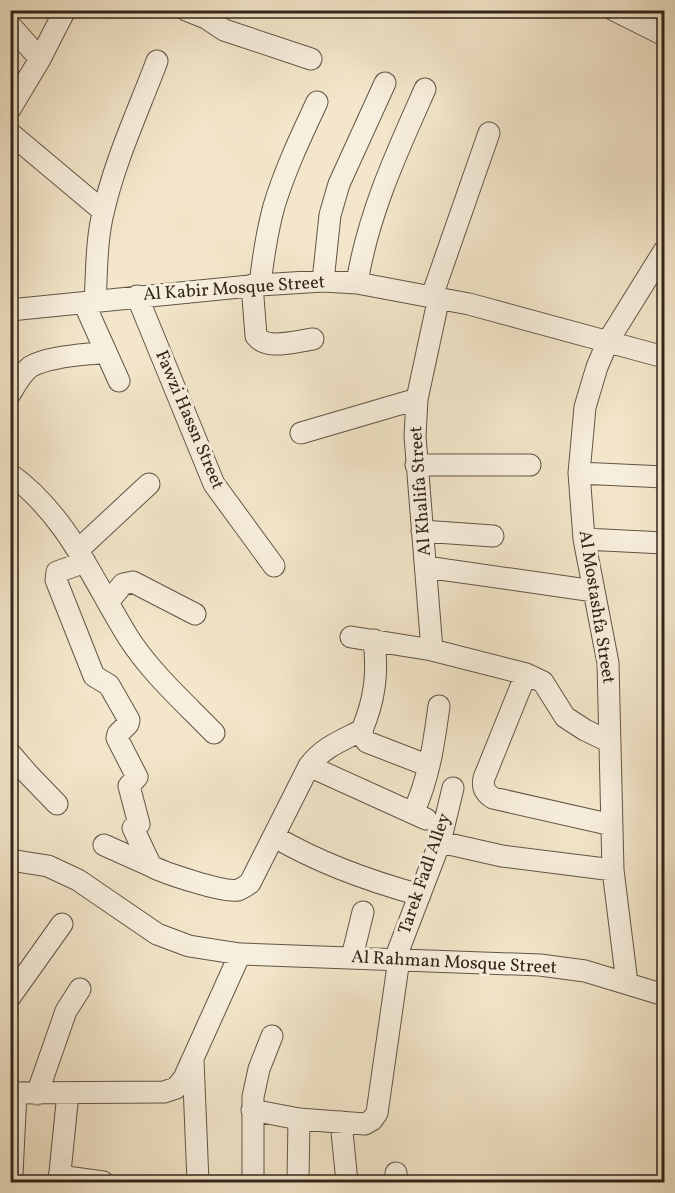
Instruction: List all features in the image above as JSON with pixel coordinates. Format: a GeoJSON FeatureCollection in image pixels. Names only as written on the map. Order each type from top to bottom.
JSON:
{"type":"FeatureCollection","features":[{"type":"Feature","properties":{"kind":"street"},"geometry":{"type":"LineString","coordinates":[[12,102],[40,59],[65,10]]}},
{"type":"Feature","properties":{"kind":"street"},"geometry":{"type":"LineString","coordinates":[[186,10],[206,18],[224,30],[311,59]]}},
{"type":"Feature","properties":{"kind":"street"},"geometry":{"type":"LineString","coordinates":[[614,10],[664,36]]}},
{"type":"Feature","properties":{"kind":"street"},"geometry":{"type":"LineString","coordinates":[[10,25],[40,59]]}},
{"type":"Feature","properties":{"kind":"street"},"geometry":{"type":"LineString","coordinates":[[119,381],[106,352],[90,302],[103,211],[112,180],[157,61]]}},
{"type":"Feature","properties":{"kind":"street"},"geometry":{"type":"LineString","coordinates":[[323,281],[330,215],[339,184],[385,82]]}},
{"type":"Feature","properties":{"kind":"street"},"geometry":{"type":"LineString","coordinates":[[357,283],[362,253],[383,184],[425,89]]}},
{"type":"Feature","properties":{"kind":"street"},"geometry":{"type":"LineString","coordinates":[[313,339],[271,344],[259,340],[256,336],[256,285],[274,207],[291,160],[317,102]]}},
{"type":"Feature","properties":{"kind":"street"},"geometry":{"type":"LineString","coordinates":[[10,133],[103,211]]}},
{"type":"Feature","properties":{"kind":"street","name":"Al Khalifa Street"},"geometry":{"type":"LineString","coordinates":[[432,650],[416,465],[417,399],[436,297],[489,133]]}},
{"type":"Feature","properties":{"kind":"street","name":"Al Mostashfa Street"},"geometry":{"type":"LineString","coordinates":[[627,983],[614,870],[608,663],[584,539],[579,473],[585,407],[597,367],[608,341],[664,251]]}},
{"type":"Feature","properties":{"kind":"street","name":"Al Kabir Mosque Street"},"geometry":{"type":"LineString","coordinates":[[10,310],[256,285],[323,281],[357,283],[436,297],[664,357]]}},
{"type":"Feature","properties":{"kind":"street","name":"Fawzi Hassn Street"},"geometry":{"type":"LineString","coordinates":[[137,297],[214,484],[274,566]]}},
{"type":"Feature","properties":{"kind":"street"},"geometry":{"type":"LineString","coordinates":[[10,394],[24,373],[44,361],[106,352]]}},
{"type":"Feature","properties":{"kind":"street"},"geometry":{"type":"LineString","coordinates":[[301,433],[417,399]]}},
{"type":"Feature","properties":{"kind":"street"},"geometry":{"type":"LineString","coordinates":[[416,465],[530,465]]}},
{"type":"Feature","properties":{"kind":"street"},"geometry":{"type":"LineString","coordinates":[[579,473],[664,477]]}},
{"type":"Feature","properties":{"kind":"street"},"geometry":{"type":"LineString","coordinates":[[10,474],[57,519],[109,602],[128,638],[155,673],[214,733]]}},
{"type":"Feature","properties":{"kind":"street"},"geometry":{"type":"LineString","coordinates":[[149,484],[81,556],[57,572],[56,580],[94,676],[109,685],[129,720],[129,724],[117,734],[117,738],[137,777],[129,786],[139,824],[133,828],[151,866]]}},
{"type":"Feature","properties":{"kind":"street"},"geometry":{"type":"LineString","coordinates":[[422,531],[493,536]]}},
{"type":"Feature","properties":{"kind":"street"},"geometry":{"type":"LineString","coordinates":[[584,539],[664,543]]}},
{"type":"Feature","properties":{"kind":"street"},"geometry":{"type":"LineString","coordinates":[[426,567],[594,591]]}},
{"type":"Feature","properties":{"kind":"street"},"geometry":{"type":"LineString","coordinates":[[109,602],[123,584],[133,582],[195,614]]}},
{"type":"Feature","properties":{"kind":"street"},"geometry":{"type":"LineString","coordinates":[[351,637],[432,650],[526,674],[543,682],[565,717],[579,727],[610,742]]}},
{"type":"Feature","properties":{"kind":"street"},"geometry":{"type":"LineString","coordinates":[[374,640],[377,663],[376,686],[371,709],[362,730],[363,737],[367,742],[429,766]]}},
{"type":"Feature","properties":{"kind":"street"},"geometry":{"type":"LineString","coordinates":[[526,674],[484,778],[486,794],[493,798],[612,825]]}},
{"type":"Feature","properties":{"kind":"street"},"geometry":{"type":"LineString","coordinates":[[309,766],[419,816],[434,744],[439,706]]}},
{"type":"Feature","properties":{"kind":"street"},"geometry":{"type":"LineString","coordinates":[[104,845],[151,866],[194,881],[238,890],[250,883],[316,756],[362,730]]}},
{"type":"Feature","properties":{"kind":"street"},"geometry":{"type":"LineString","coordinates":[[10,753],[57,804]]}},
{"type":"Feature","properties":{"kind":"street","name":"Tarek Fadl Alley"},"geometry":{"type":"LineString","coordinates":[[252,1110],[299,1119],[365,1124],[377,1113],[397,959],[440,842],[453,788]]}},
{"type":"Feature","properties":{"kind":"street"},"geometry":{"type":"LineString","coordinates":[[275,837],[305,855],[343,871],[420,895]]}},
{"type":"Feature","properties":{"kind":"street"},"geometry":{"type":"LineString","coordinates":[[440,842],[502,856],[614,870]]}},
{"type":"Feature","properties":{"kind":"street","name":"Al Rahman Mosque Street"},"geometry":{"type":"LineString","coordinates":[[10,860],[48,866],[78,880],[169,940],[189,946],[240,954],[540,965],[585,971],[664,995]]}},
{"type":"Feature","properties":{"kind":"street"},"geometry":{"type":"LineString","coordinates":[[352,957],[363,912]]}},
{"type":"Feature","properties":{"kind":"street"},"geometry":{"type":"LineString","coordinates":[[13,990],[62,924]]}},
{"type":"Feature","properties":{"kind":"street"},"geometry":{"type":"LineString","coordinates":[[21,1093],[164,1092],[176,1088],[193,1057],[240,954]]}},
{"type":"Feature","properties":{"kind":"street"},"geometry":{"type":"LineString","coordinates":[[12,1174],[21,1093],[80,989]]}},
{"type":"Feature","properties":{"kind":"street"},"geometry":{"type":"LineString","coordinates":[[253,1182],[252,1110],[255,1084],[272,1036]]}},
{"type":"Feature","properties":{"kind":"street"},"geometry":{"type":"LineString","coordinates":[[193,1057],[198,1182]]}},
{"type":"Feature","properties":{"kind":"street"},"geometry":{"type":"LineString","coordinates":[[68,1093],[59,1179],[103,1182]]}},
{"type":"Feature","properties":{"kind":"street"},"geometry":{"type":"LineString","coordinates":[[298,1182],[299,1119]]}},
{"type":"Feature","properties":{"kind":"street"},"geometry":{"type":"LineString","coordinates":[[340,1122],[347,1182]]}}]}
